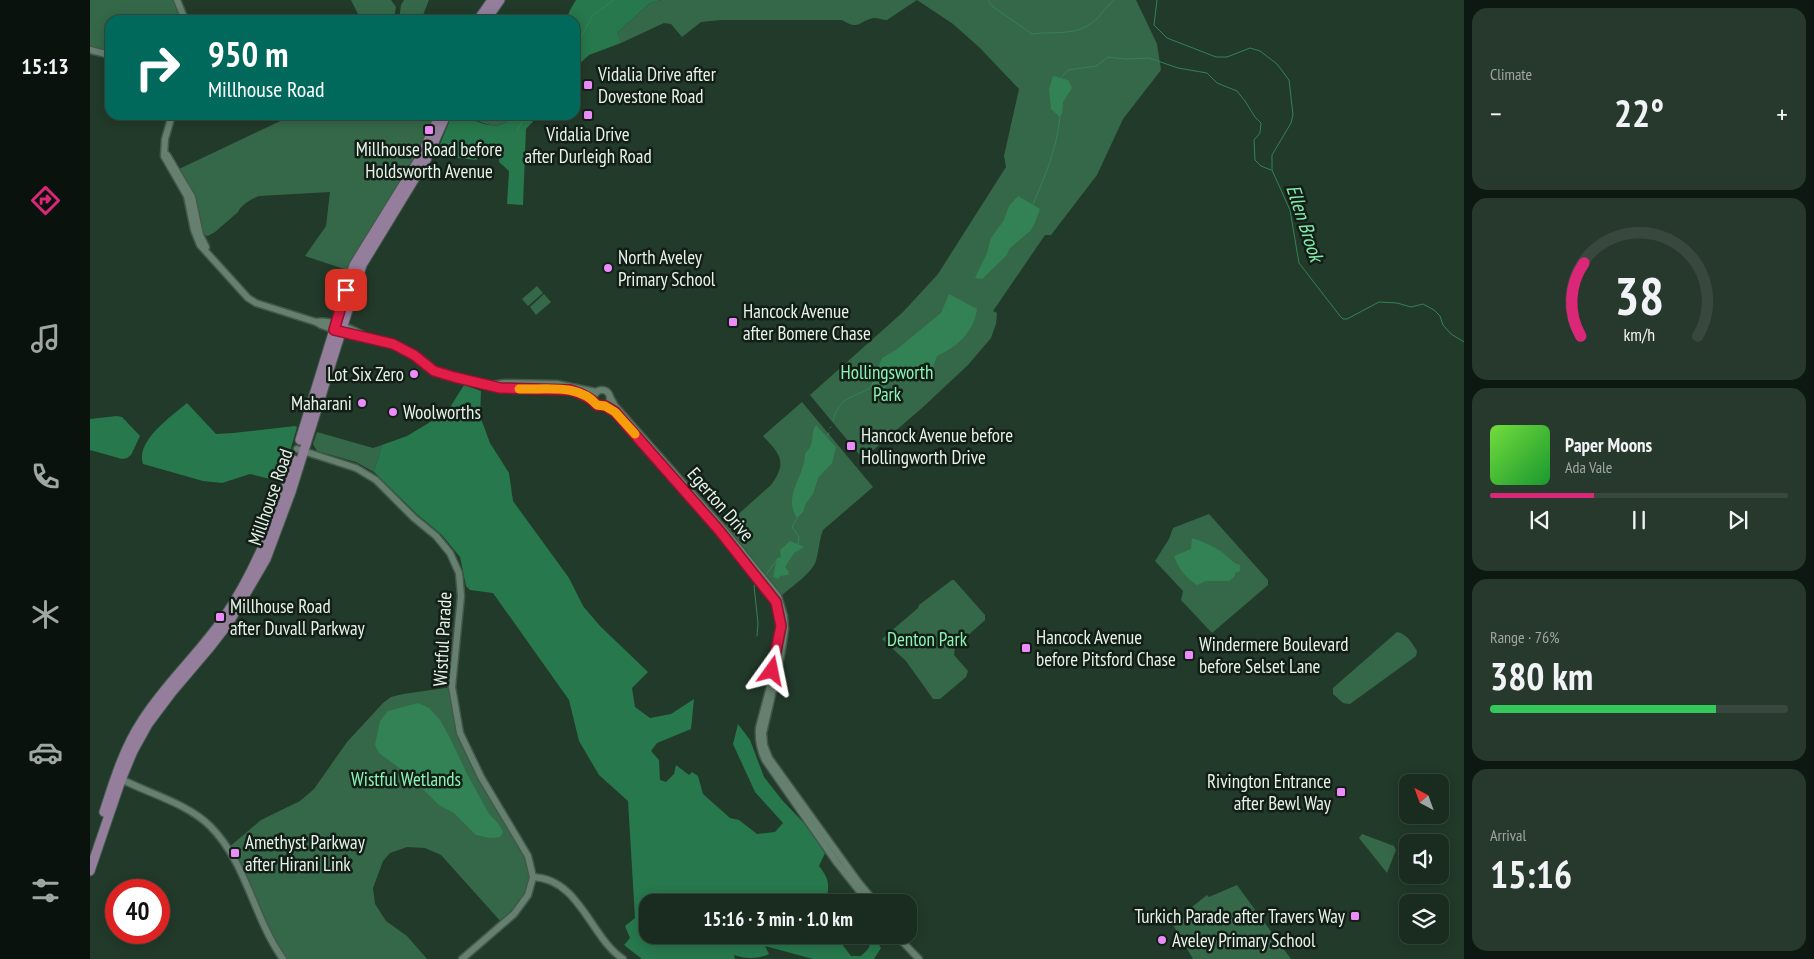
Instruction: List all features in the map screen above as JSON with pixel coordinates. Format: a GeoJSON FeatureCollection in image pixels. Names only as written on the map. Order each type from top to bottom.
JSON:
{"type":"FeatureCollection","features":[{"type":"Feature","properties":{"kind":"main road"},"geometry":{"type":"LineString","coordinates":[[482,15],[492,0]]}},
{"type":"Feature","properties":{"kind":"main road"},"geometry":{"type":"LineString","coordinates":[[490,15],[500,0]]}},
{"type":"Feature","properties":{"kind":"main road","name":"Millhouse Road"},"geometry":{"type":"LineString","coordinates":[[90,852],[142,721],[166,688],[223,619],[263,557],[300,450],[338,328],[354,265],[420,158],[438,120]]}},
{"type":"Feature","properties":{"kind":"main road","name":"Millhouse Road"},"geometry":{"type":"LineString","coordinates":[[338,328],[362,265],[426,160],[444,120]]}},
{"type":"Feature","properties":{"kind":"main road","name":"Millhouse Road"},"geometry":{"type":"LineString","coordinates":[[90,871],[118,778]]}},
{"type":"Feature","properties":{"kind":"street"},"geometry":{"type":"LineString","coordinates":[[177,0],[184,15]]}},
{"type":"Feature","properties":{"kind":"street"},"geometry":{"type":"LineString","coordinates":[[90,50],[105,54]]}},
{"type":"Feature","properties":{"kind":"street","name":"Egerton Drive"},"geometry":{"type":"LineString","coordinates":[[170,120],[164,139],[164,148],[192,197],[204,244],[215,261],[244,295],[252,301],[321,325],[358,332],[364,336],[393,344],[414,355],[434,371],[500,388],[570,390],[579,392],[597,405],[605,406],[615,412],[636,435],[780,603],[785,629],[781,656],[763,734],[764,745],[769,758],[869,894]]}},
{"type":"Feature","properties":{"kind":"street","name":"Egerton Drive"},"geometry":{"type":"LineString","coordinates":[[491,385],[505,383],[557,384],[596,392],[605,391],[615,406],[721,526],[755,572]]}},
{"type":"Feature","properties":{"kind":"street"},"geometry":{"type":"LineString","coordinates":[[594,401],[593,398],[596,392]]}},
{"type":"Feature","properties":{"kind":"street"},"geometry":{"type":"LineString","coordinates":[[605,406],[609,403],[610,397]]}},
{"type":"Feature","properties":{"kind":"street","name":"Wistful Parade"},"geometry":{"type":"LineString","coordinates":[[300,450],[356,468],[376,480],[414,518],[436,536],[450,553],[459,573],[461,596],[452,687],[460,733],[481,777],[528,856],[533,877]]}},
{"type":"Feature","properties":{"kind":"street","name":"Egerton Drive"},"geometry":{"type":"LineString","coordinates":[[767,587],[776,602],[781,626],[777,652],[759,728],[758,739],[761,752],[837,863],[862,894]]}},
{"type":"Feature","properties":{"kind":"street"},"geometry":{"type":"LineString","coordinates":[[118,778],[180,806],[209,825],[232,852],[244,876],[263,926],[283,959]]}},
{"type":"Feature","properties":{"kind":"street"},"geometry":{"type":"LineString","coordinates":[[462,959],[514,914],[528,895],[533,877],[543,878],[560,886],[567,892],[580,904],[610,947],[623,959]]}},
{"type":"Feature","properties":{"kind":"street"},"geometry":{"type":"LineString","coordinates":[[905,944],[919,959]]}},
{"type":"Feature","properties":{"kind":"street"},"geometry":{"type":"LineString","coordinates":[[912,944],[925,959]]}},
{"type":"Feature","properties":{"kind":"green space"},"geometry":{"type":"Polygon","coordinates":[[[90,0],[176,0],[181,15],[105,15],[105,51],[90,48],[90,0]]]}},
{"type":"Feature","properties":{"kind":"green space"},"geometry":{"type":"Polygon","coordinates":[[[351,0],[391,0],[396,7],[395,15],[358,15],[351,0]]]}},
{"type":"Feature","properties":{"kind":"green space"},"geometry":{"type":"Polygon","coordinates":[[[404,0],[429,0],[423,15],[400,15],[404,0]]]}},
{"type":"Feature","properties":{"kind":"green space"},"geometry":{"type":"Polygon","coordinates":[[[661,0],[917,0],[887,20],[874,18],[856,25],[842,20],[721,20],[701,22],[682,37],[671,24],[664,23],[621,43],[616,34],[650,3],[661,0]]]}},
{"type":"Feature","properties":{"kind":"green space","name":"Hollingsworth Park"},"geometry":{"type":"Polygon","coordinates":[[[917,0],[1136,0],[1157,44],[1161,70],[1123,119],[1097,175],[1051,235],[1045,235],[993,311],[997,313],[996,324],[991,338],[968,365],[863,459],[810,395],[903,312],[938,274],[1006,167],[1004,156],[1019,89],[980,48],[953,24],[917,0]]]}},
{"type":"Feature","properties":{"kind":"green space"},"geometry":{"type":"Polygon","coordinates":[[[282,120],[432,120],[422,151],[347,270],[305,256],[326,226],[330,192],[259,196],[244,205],[215,232],[208,236],[201,234],[193,198],[179,169],[282,120]]]}},
{"type":"Feature","properties":{"kind":"green space"},"geometry":{"type":"Polygon","coordinates":[[[476,120],[509,120],[498,125],[476,120]]]}},
{"type":"Feature","properties":{"kind":"green space"},"geometry":{"type":"Polygon","coordinates":[[[537,286],[543,293],[528,306],[522,299],[537,286]]]}},
{"type":"Feature","properties":{"kind":"green space"},"geometry":{"type":"Polygon","coordinates":[[[544,294],[551,302],[536,315],[530,307],[544,294]]]}},
{"type":"Feature","properties":{"kind":"green space"},"geometry":{"type":"Polygon","coordinates":[[[802,402],[873,487],[823,530],[814,566],[781,596],[725,526],[771,485],[776,477],[780,459],[774,448],[763,436],[802,402]]]}},
{"type":"Feature","properties":{"kind":"green space"},"geometry":{"type":"Polygon","coordinates":[[[317,432],[373,448],[382,445],[374,472],[356,462],[317,451],[313,444],[317,432]]]}},
{"type":"Feature","properties":{"kind":"green space"},"geometry":{"type":"Polygon","coordinates":[[[1209,514],[1268,580],[1268,585],[1212,633],[1181,600],[1183,591],[1155,561],[1169,539],[1173,528],[1209,514]]]}},
{"type":"Feature","properties":{"kind":"green space","name":"Denton Park"},"geometry":{"type":"Polygon","coordinates":[[[952,580],[985,615],[985,620],[955,647],[954,655],[968,671],[966,677],[940,699],[933,699],[906,661],[882,639],[918,608],[919,605],[952,580]]]}},
{"type":"Feature","properties":{"kind":"green space"},"geometry":{"type":"Polygon","coordinates":[[[1397,632],[1404,635],[1411,642],[1417,651],[1416,656],[1350,704],[1343,703],[1333,694],[1333,688],[1397,632]]]}},
{"type":"Feature","properties":{"kind":"green space","name":"Wistful Wetlands"},"geometry":{"type":"Polygon","coordinates":[[[452,687],[460,733],[529,857],[531,877],[528,896],[503,924],[441,855],[425,848],[407,847],[390,853],[383,861],[373,888],[375,904],[386,921],[407,936],[427,959],[283,959],[228,848],[261,820],[300,801],[314,789],[347,742],[383,703],[391,697],[452,687]]]}},
{"type":"Feature","properties":{"kind":"green space"},"geometry":{"type":"Polygon","coordinates":[[[1362,834],[1394,846],[1396,850],[1387,873],[1359,838],[1362,834]]]}},
{"type":"Feature","properties":{"kind":"green space"},"geometry":{"type":"Polygon","coordinates":[[[1237,885],[1291,959],[1193,959],[1169,918],[1180,923],[1188,913],[1187,911],[1207,895],[1209,897],[1237,885]]]}},
{"type":"Feature","properties":{"kind":"shaded area"},"geometry":{"type":"Polygon","coordinates":[[[576,0],[661,0],[650,3],[617,33],[621,43],[589,55],[580,63],[580,15],[568,15],[576,0]]]}},
{"type":"Feature","properties":{"kind":"shaded area"},"geometry":{"type":"Polygon","coordinates":[[[1053,76],[1068,80],[1072,88],[1063,102],[1060,117],[1051,109],[1049,89],[1053,76]]]}},
{"type":"Feature","properties":{"kind":"shaded area"},"geometry":{"type":"Polygon","coordinates":[[[450,120],[473,120],[495,126],[509,120],[534,120],[526,129],[523,205],[507,204],[509,171],[499,162],[499,158],[487,155],[481,156],[476,160],[436,154],[450,120]]]}},
{"type":"Feature","properties":{"kind":"shaded area"},"geometry":{"type":"Polygon","coordinates":[[[1018,196],[1040,209],[1034,225],[982,279],[975,278],[987,253],[991,238],[1004,220],[1009,206],[1018,196]]]}},
{"type":"Feature","properties":{"kind":"shaded area"},"geometry":{"type":"Polygon","coordinates":[[[949,294],[977,309],[972,325],[963,338],[937,356],[933,367],[924,372],[918,370],[896,376],[885,388],[870,388],[882,358],[896,350],[941,313],[949,294]]]}},
{"type":"Feature","properties":{"kind":"shaded area"},"geometry":{"type":"Polygon","coordinates":[[[464,385],[481,391],[480,416],[490,443],[509,473],[513,501],[569,578],[583,606],[600,626],[648,672],[632,688],[635,707],[650,718],[671,714],[694,699],[691,729],[657,743],[651,751],[659,760],[660,780],[666,782],[674,774],[676,765],[689,775],[692,772],[698,776],[703,794],[730,818],[739,820],[757,834],[775,832],[783,823],[755,792],[733,744],[738,724],[750,740],[764,777],[782,800],[818,838],[826,851],[819,866],[827,880],[828,894],[639,894],[639,944],[842,944],[851,956],[861,956],[870,944],[878,944],[881,948],[874,959],[813,959],[765,946],[769,954],[757,958],[734,955],[735,959],[642,959],[624,945],[630,938],[625,926],[635,918],[628,801],[599,775],[579,741],[569,700],[493,593],[470,590],[466,586],[460,557],[441,534],[418,515],[374,472],[382,445],[407,436],[447,412],[464,385]]]}},
{"type":"Feature","properties":{"kind":"shaded area"},"geometry":{"type":"Polygon","coordinates":[[[187,403],[216,434],[297,427],[282,479],[278,481],[250,474],[222,483],[203,481],[143,464],[142,455],[149,438],[164,422],[187,403]]]}},
{"type":"Feature","properties":{"kind":"shaded area"},"geometry":{"type":"Polygon","coordinates":[[[122,417],[140,436],[131,455],[122,459],[90,450],[90,419],[122,417]]]}},
{"type":"Feature","properties":{"kind":"shaded area"},"geometry":{"type":"Polygon","coordinates":[[[816,425],[836,447],[832,463],[818,478],[813,494],[806,503],[803,512],[797,518],[793,510],[793,494],[802,470],[805,454],[811,446],[816,425]]]}},
{"type":"Feature","properties":{"kind":"shaded area"},"geometry":{"type":"Polygon","coordinates":[[[1192,538],[1208,544],[1223,553],[1233,562],[1240,565],[1240,571],[1235,573],[1235,576],[1229,581],[1206,581],[1197,585],[1183,572],[1174,556],[1191,549],[1192,538]]]}},
{"type":"Feature","properties":{"kind":"shaded area"},"geometry":{"type":"Polygon","coordinates":[[[790,541],[804,547],[794,553],[785,567],[789,572],[788,575],[780,576],[778,579],[773,577],[777,558],[781,557],[780,550],[790,541]]]}},
{"type":"Feature","properties":{"kind":"shaded area"},"geometry":{"type":"Polygon","coordinates":[[[418,703],[429,708],[440,720],[489,814],[498,823],[503,832],[500,837],[490,838],[476,835],[454,813],[439,805],[409,775],[379,753],[375,745],[380,721],[388,711],[418,703]]]}},
{"type":"Feature","properties":{"kind":"waterway"},"geometry":{"type":"LineString","coordinates":[[580,39],[593,15],[614,0]]}},
{"type":"Feature","properties":{"kind":"waterway"},"geometry":{"type":"LineString","coordinates":[[988,0],[993,7],[1032,34],[1075,31],[1093,22],[1114,0]]}},
{"type":"Feature","properties":{"kind":"waterway","name":"Ellen Brook"},"geometry":{"type":"LineString","coordinates":[[1157,0],[1154,25],[1167,38],[1216,57],[1227,57],[1250,48],[1260,51],[1277,64],[1289,80],[1293,115],[1291,123],[1272,155],[1272,170],[1290,210],[1299,263],[1340,316],[1343,319],[1347,319],[1379,302],[1397,303],[1411,307],[1423,304],[1434,310],[1451,334],[1464,342]]}},
{"type":"Feature","properties":{"kind":"waterway"},"geometry":{"type":"LineString","coordinates":[[1061,78],[1068,70],[1096,66],[1108,57],[1126,59],[1149,58],[1178,68],[1207,73],[1217,83],[1237,91],[1261,123],[1260,133],[1254,140],[1255,160],[1261,166],[1271,170]]}},
{"type":"Feature","properties":{"kind":"waterway"},"geometry":{"type":"LineString","coordinates":[[1033,204],[1053,151],[1060,117]]}},
{"type":"Feature","properties":{"kind":"waterway"},"geometry":{"type":"LineString","coordinates":[[517,131],[523,120]]}},
{"type":"Feature","properties":{"kind":"waterway"},"geometry":{"type":"LineString","coordinates":[[833,421],[842,403],[870,388]]}},
{"type":"Feature","properties":{"kind":"waterway"},"geometry":{"type":"LineString","coordinates":[[797,518],[792,527],[799,537],[798,544]]}},
{"type":"Feature","properties":{"kind":"waterway"},"geometry":{"type":"LineString","coordinates":[[765,576],[776,561]]}},
{"type":"Feature","properties":{"kind":"waterway"},"geometry":{"type":"LineString","coordinates":[[757,636],[758,623],[754,586],[758,582]]}},
{"type":"Feature","properties":{"kind":"slow traffic"},"geometry":{"type":"LineString","coordinates":[[519,389],[557,389],[579,392],[597,405],[605,406],[615,412],[635,434]]}},
{"type":"Feature","properties":{"kind":"place","name":"Vidalia Drive after Dovestone Road"},"geometry":{"type":"Point","coordinates":[588,85]}},
{"type":"Feature","properties":{"kind":"place","name":"Vidalia Drive after Durleigh Road"},"geometry":{"type":"Point","coordinates":[588,115]}},
{"type":"Feature","properties":{"kind":"place","name":"Millhouse Road before Holdsworth Avenue"},"geometry":{"type":"Point","coordinates":[429,130]}},
{"type":"Feature","properties":{"kind":"place","name":"North Aveley Primary School"},"geometry":{"type":"Point","coordinates":[608,268]}},
{"type":"Feature","properties":{"kind":"place","name":"Hancock Avenue after Bomere Chase"},"geometry":{"type":"Point","coordinates":[733,322]}},
{"type":"Feature","properties":{"kind":"place","name":"Lot Six Zero"},"geometry":{"type":"Point","coordinates":[414,374]}},
{"type":"Feature","properties":{"kind":"place","name":"Maharani"},"geometry":{"type":"Point","coordinates":[362,403]}},
{"type":"Feature","properties":{"kind":"place","name":"Woolworths"},"geometry":{"type":"Point","coordinates":[393,412]}},
{"type":"Feature","properties":{"kind":"place","name":"Hancock Avenue before Hollingworth Drive"},"geometry":{"type":"Point","coordinates":[851,446]}},
{"type":"Feature","properties":{"kind":"place","name":"Millhouse Road after Duvall Parkway"},"geometry":{"type":"Point","coordinates":[220,617]}},
{"type":"Feature","properties":{"kind":"place","name":"Hancock Avenue before Pitsford Chase"},"geometry":{"type":"Point","coordinates":[1026,648]}},
{"type":"Feature","properties":{"kind":"place","name":"Windermere Boulevard before Selset Lane"},"geometry":{"type":"Point","coordinates":[1189,655]}},
{"type":"Feature","properties":{"kind":"place","name":"Rivington Entrance after Bewl Way"},"geometry":{"type":"Point","coordinates":[1341,792]}},
{"type":"Feature","properties":{"kind":"place","name":"Amethyst Parkway after Hirani Link"},"geometry":{"type":"Point","coordinates":[235,853]}},
{"type":"Feature","properties":{"kind":"place","name":"Turkich Parade after Travers Way"},"geometry":{"type":"Point","coordinates":[1355,916]}},
{"type":"Feature","properties":{"kind":"place","name":"Aveley Primary School"},"geometry":{"type":"Point","coordinates":[1162,940]}},
{"type":"Feature","properties":{"kind":"route"},"geometry":{"type":"LineString","coordinates":[[346,290],[334,330],[357,337],[364,336],[393,344],[414,355],[434,371],[454,377],[500,388],[570,390],[579,392],[597,405],[605,406],[615,412],[732,545],[776,602],[781,626],[772,671]]}}]}
